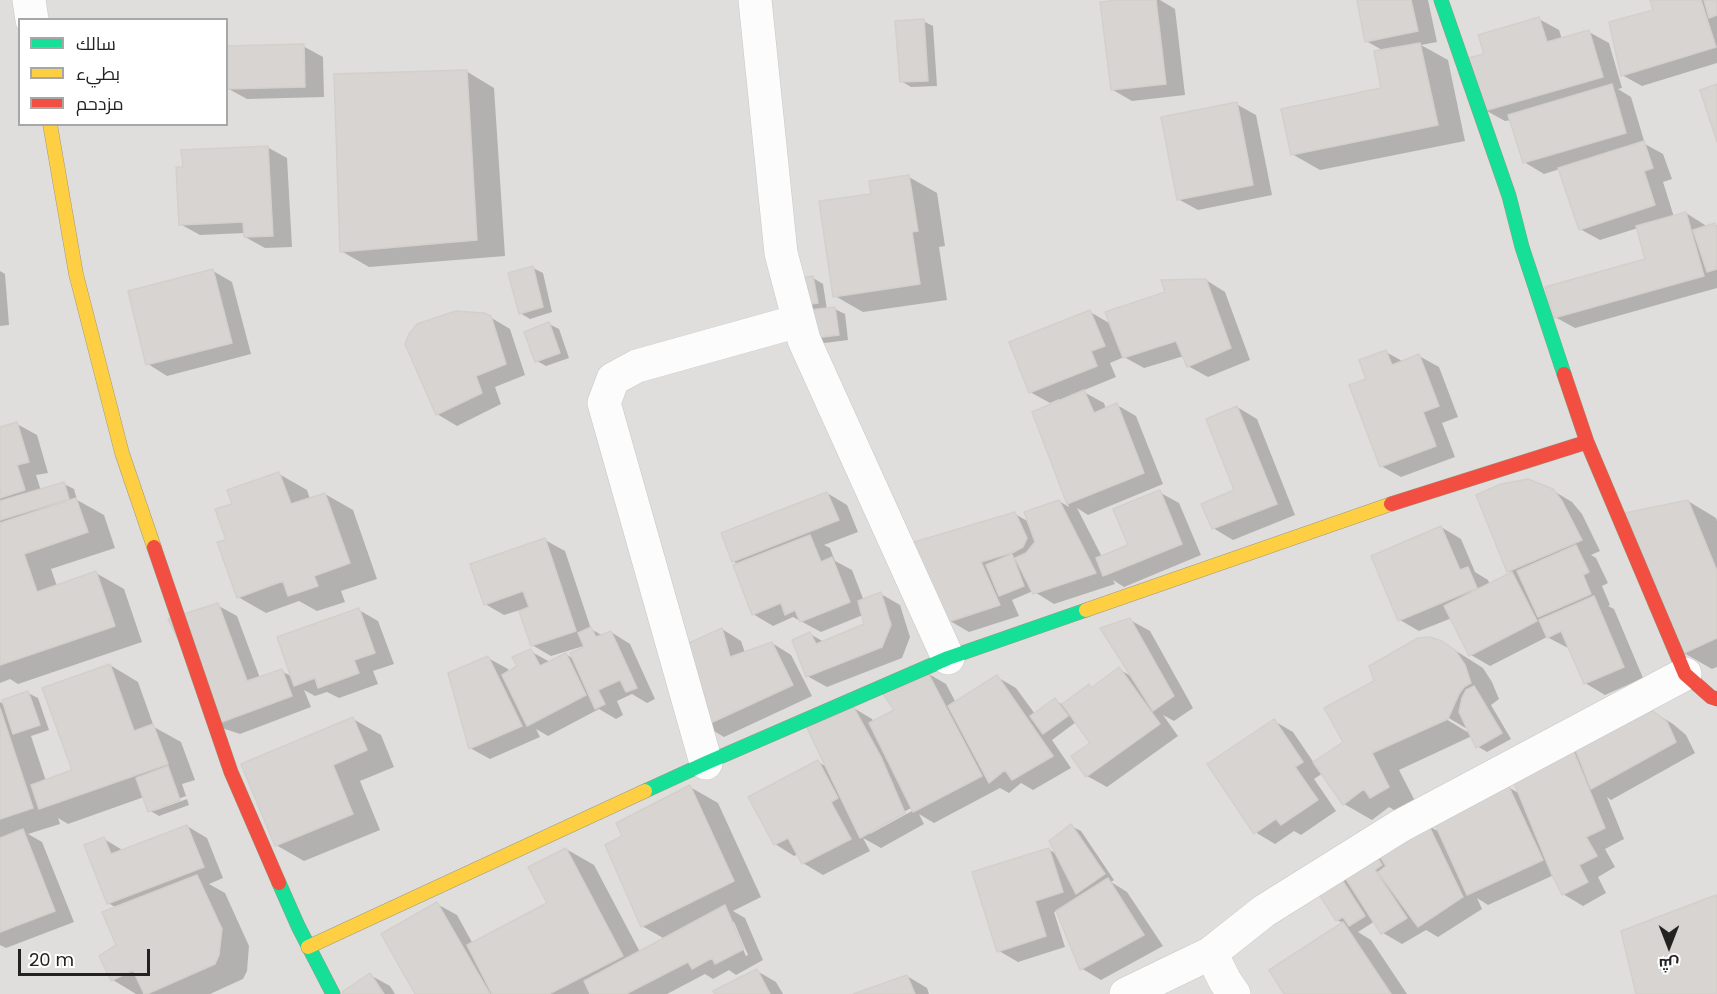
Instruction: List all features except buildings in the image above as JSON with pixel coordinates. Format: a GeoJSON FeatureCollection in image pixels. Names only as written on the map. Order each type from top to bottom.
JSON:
{"type":"FeatureCollection","features":[{"type":"Feature","properties":{"kind":"street"},"geometry":{"type":"LineString","coordinates":[[29,0],[33,18]]}},
{"type":"Feature","properties":{"kind":"street"},"geometry":{"type":"LineString","coordinates":[[754,0],[782,253],[798,321],[804,340],[948,658]]}},
{"type":"Feature","properties":{"kind":"street"},"geometry":{"type":"LineString","coordinates":[[1441,0],[1509,196],[1522,247],[1587,442],[1685,674],[1711,697],[1717,699]]}},
{"type":"Feature","properties":{"kind":"street"},"geometry":{"type":"LineString","coordinates":[[50,126],[76,274],[122,453],[231,772],[308,947],[333,994]]}},
{"type":"Feature","properties":{"kind":"street"},"geometry":{"type":"LineString","coordinates":[[706,763],[604,403],[613,379],[637,366],[798,321]]}},
{"type":"Feature","properties":{"kind":"street"},"geometry":{"type":"LineString","coordinates":[[308,947],[706,763],[948,658],[1399,501],[1587,442]]}},
{"type":"Feature","properties":{"kind":"street"},"geometry":{"type":"LineString","coordinates":[[1126,994],[1211,953],[1264,911],[1400,826],[1685,674]]}},
{"type":"Feature","properties":{"kind":"street"},"geometry":{"type":"LineString","coordinates":[[1211,953],[1234,994]]}},
{"type":"Feature","properties":{"kind":"shaded area"},"geometry":{"type":"Polygon","coordinates":[[[0,0],[1717,0],[1717,994],[0,994],[0,0]]]}},
{"type":"Feature","properties":{"kind":"traffic: fast"},"geometry":{"type":"LineString","coordinates":[[1441,0],[1509,196],[1522,247],[1564,374]]}},
{"type":"Feature","properties":{"kind":"traffic: fast"},"geometry":{"type":"LineString","coordinates":[[645,791],[948,658],[1086,610]]}},
{"type":"Feature","properties":{"kind":"traffic: fast"},"geometry":{"type":"LineString","coordinates":[[279,883],[333,994]]}},
{"type":"Feature","properties":{"kind":"traffic: slow"},"geometry":{"type":"LineString","coordinates":[[50,126],[76,274],[122,453],[154,547]]}},
{"type":"Feature","properties":{"kind":"traffic: slow"},"geometry":{"type":"LineString","coordinates":[[1086,610],[1391,504]]}},
{"type":"Feature","properties":{"kind":"traffic: slow"},"geometry":{"type":"LineString","coordinates":[[308,947],[645,791]]}},
{"type":"Feature","properties":{"kind":"traffic: jam"},"geometry":{"type":"LineString","coordinates":[[1564,374],[1587,442],[1685,674],[1711,697],[1717,699]]}},
{"type":"Feature","properties":{"kind":"traffic: jam"},"geometry":{"type":"LineString","coordinates":[[1391,504],[1587,442]]}},
{"type":"Feature","properties":{"kind":"traffic: jam"},"geometry":{"type":"LineString","coordinates":[[154,547],[231,772],[279,883]]}}]}
